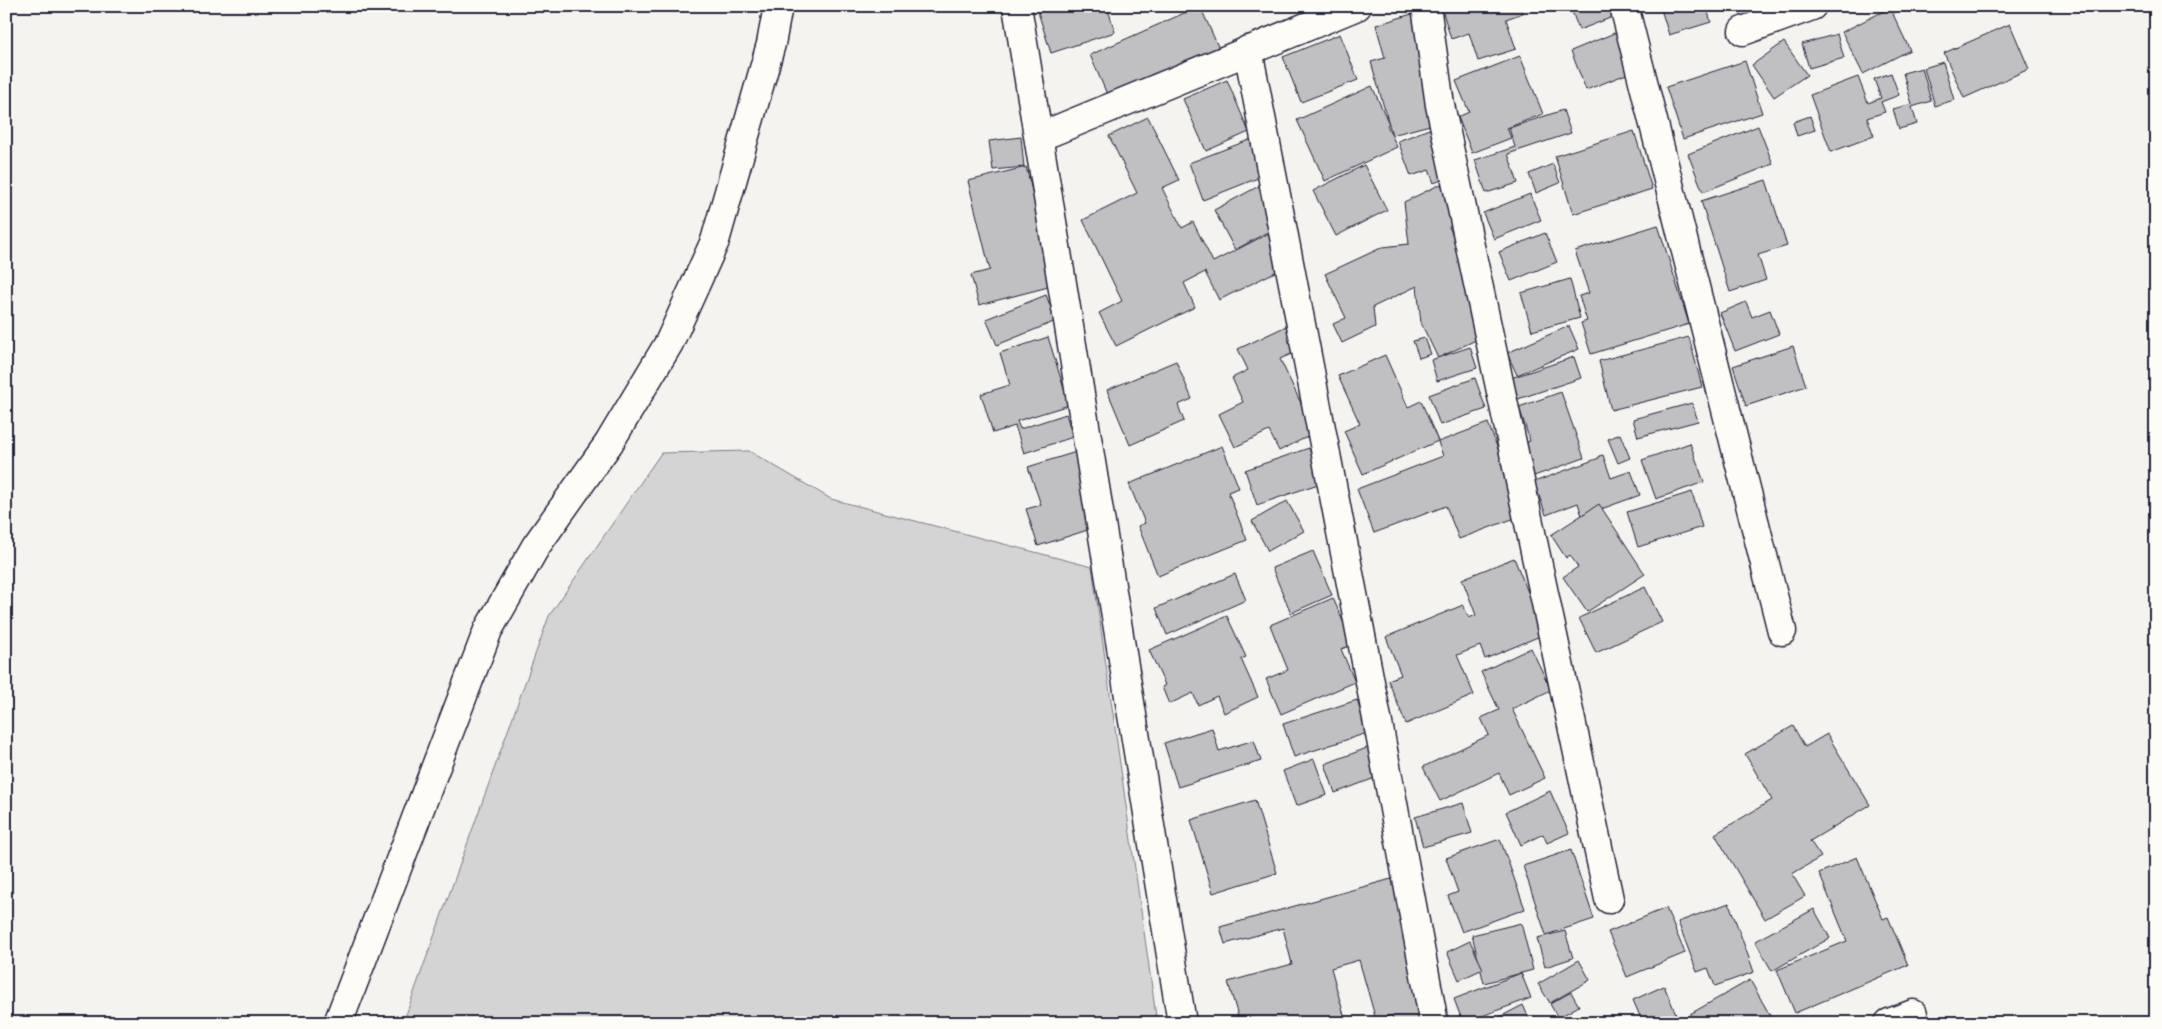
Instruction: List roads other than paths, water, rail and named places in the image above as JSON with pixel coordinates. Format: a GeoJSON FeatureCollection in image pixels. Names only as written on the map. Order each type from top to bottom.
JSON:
{"type":"FeatureCollection","features":[{"type":"Feature","properties":{"kind":"street"},"geometry":{"type":"LineString","coordinates":[[338,1023],[488,630],[536,546],[609,443],[668,343],[715,241],[771,44],[778,6]]}},
{"type":"Feature","properties":{"kind":"street"},"geometry":{"type":"LineString","coordinates":[[1017,6],[1182,1023]]}},
{"type":"Feature","properties":{"kind":"street"},"geometry":{"type":"LineString","coordinates":[[1039,137],[1357,6]]}},
{"type":"Feature","properties":{"kind":"street"},"geometry":{"type":"LineString","coordinates":[[1426,6],[1440,105],[1609,899]]}},
{"type":"Feature","properties":{"kind":"street"},"geometry":{"type":"LineString","coordinates":[[1624,6],[1782,630]]}},
{"type":"Feature","properties":{"kind":"street"},"geometry":{"type":"LineString","coordinates":[[1743,31],[1812,6]]}},
{"type":"Feature","properties":{"kind":"street"},"geometry":{"type":"LineString","coordinates":[[1248,50],[1434,1023]]}}]}
